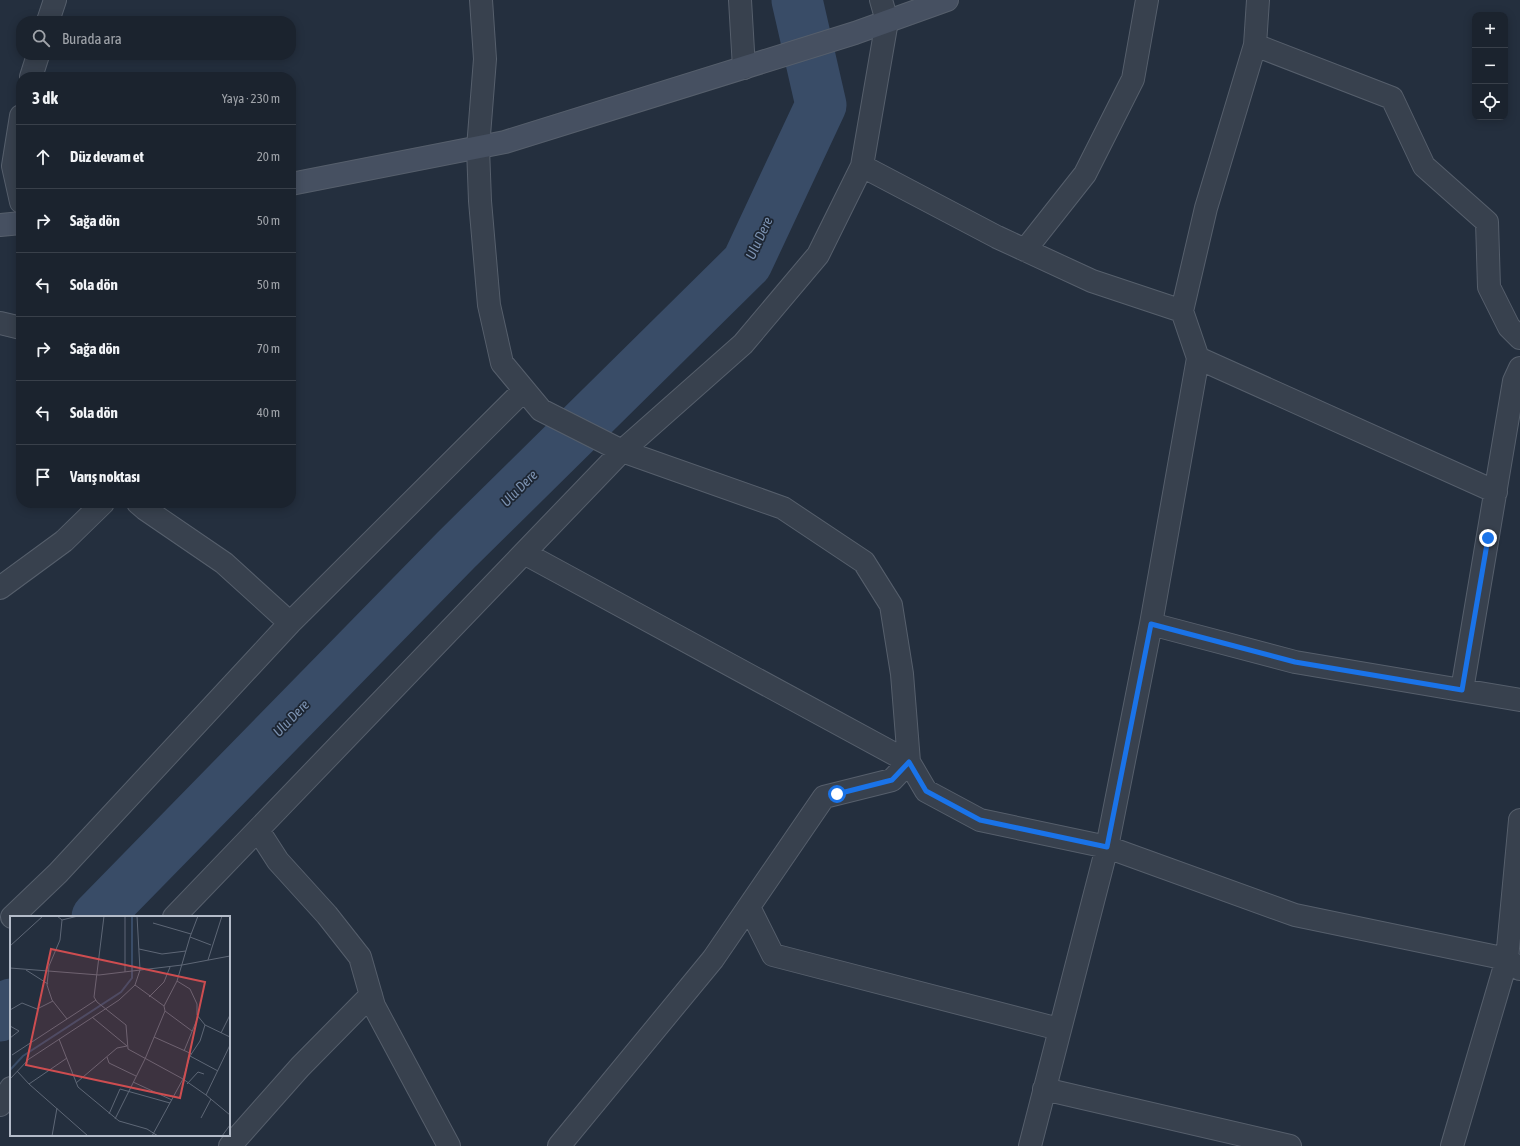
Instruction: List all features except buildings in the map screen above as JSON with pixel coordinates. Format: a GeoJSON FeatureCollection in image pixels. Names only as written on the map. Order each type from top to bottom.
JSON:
{"type":"FeatureCollection","features":[{"type":"Feature","properties":{"kind":"main road"},"geometry":{"type":"LineString","coordinates":[[296,183],[505,142],[855,33],[947,0]]}},
{"type":"Feature","properties":{"kind":"main road"},"geometry":{"type":"LineString","coordinates":[[0,226],[16,224]]}},
{"type":"Feature","properties":{"kind":"street"},"geometry":{"type":"LineString","coordinates":[[50,16],[55,0]]}},
{"type":"Feature","properties":{"kind":"street"},"geometry":{"type":"LineString","coordinates":[[481,0],[485,59],[478,148],[480,201],[489,305],[502,363],[541,410],[622,451],[783,508],[864,562],[891,605],[902,674],[909,762],[926,791],[980,820],[1107,847],[1295,915],[1513,964]]}},
{"type":"Feature","properties":{"kind":"street"},"geometry":{"type":"LineString","coordinates":[[740,0],[752,65]]}},
{"type":"Feature","properties":{"kind":"street"},"geometry":{"type":"LineString","coordinates":[[175,916],[622,451],[743,344],[818,255],[862,166],[887,21],[881,0]]}},
{"type":"Feature","properties":{"kind":"street"},"geometry":{"type":"LineString","coordinates":[[1025,250],[1086,174],[1133,79],[1147,0]]}},
{"type":"Feature","properties":{"kind":"street"},"geometry":{"type":"LineString","coordinates":[[1030,1146],[1059,1028],[1107,847],[1151,624],[1198,358],[1182,311],[1206,208],[1255,45],[1258,0]]}},
{"type":"Feature","properties":{"kind":"street"},"geometry":{"type":"LineString","coordinates":[[1255,45],[1392,98],[1424,166],[1486,222],[1489,287],[1509,327],[1520,338]]}},
{"type":"Feature","properties":{"kind":"street"},"geometry":{"type":"LineString","coordinates":[[33,72],[36,60]]}},
{"type":"Feature","properties":{"kind":"street"},"geometry":{"type":"LineString","coordinates":[[16,147],[13,166],[16,180]]}},
{"type":"Feature","properties":{"kind":"street"},"geometry":{"type":"LineString","coordinates":[[862,166],[997,237],[1092,281],[1182,311]]}},
{"type":"Feature","properties":{"kind":"street"},"geometry":{"type":"LineString","coordinates":[[0,323],[16,327]]}},
{"type":"Feature","properties":{"kind":"street"},"geometry":{"type":"LineString","coordinates":[[1198,358],[1496,492]]}},
{"type":"Feature","properties":{"kind":"street"},"geometry":{"type":"LineString","coordinates":[[1462,690],[1514,381],[1520,368]]}},
{"type":"Feature","properties":{"kind":"street"},"geometry":{"type":"LineString","coordinates":[[14,916],[58,873],[290,624],[524,390]]}},
{"type":"Feature","properties":{"kind":"street"},"geometry":{"type":"LineString","coordinates":[[0,588],[64,542],[98,508]]}},
{"type":"Feature","properties":{"kind":"street"},"geometry":{"type":"LineString","coordinates":[[144,508],[224,563],[290,624]]}},
{"type":"Feature","properties":{"kind":"street"},"geometry":{"type":"LineString","coordinates":[[524,553],[909,762]]}},
{"type":"Feature","properties":{"kind":"street"},"geometry":{"type":"LineString","coordinates":[[1151,624],[1295,662],[1520,700]]}},
{"type":"Feature","properties":{"kind":"street"},"geometry":{"type":"LineString","coordinates":[[559,1146],[713,959],[824,797],[892,780],[909,762]]}},
{"type":"Feature","properties":{"kind":"street"},"geometry":{"type":"LineString","coordinates":[[1452,1146],[1513,964],[1520,820]]}},
{"type":"Feature","properties":{"kind":"street"},"geometry":{"type":"LineString","coordinates":[[258,830],[278,861],[327,915],[360,957],[374,1006],[449,1146]]}},
{"type":"Feature","properties":{"kind":"street"},"geometry":{"type":"LineString","coordinates":[[749,906],[772,955],[1059,1028]]}},
{"type":"Feature","properties":{"kind":"street"},"geometry":{"type":"LineString","coordinates":[[0,929],[10,920]]}},
{"type":"Feature","properties":{"kind":"street"},"geometry":{"type":"LineString","coordinates":[[230,1146],[300,1067],[371,995]]}},
{"type":"Feature","properties":{"kind":"street"},"geometry":{"type":"LineString","coordinates":[[1044,1089],[1290,1146]]}},
{"type":"Feature","properties":{"kind":"street"},"geometry":{"type":"LineString","coordinates":[[0,1105],[10,1090]]}},
{"type":"Feature","properties":{"kind":"waterway","name":"Ulu Dere"},"geometry":{"type":"LineString","coordinates":[[98,916],[456,550],[747,263],[821,105],[797,0]]}},
{"type":"Feature","properties":{"kind":"waterway","name":"Ulu Dere"},"geometry":{"type":"LineString","coordinates":[[0,1016],[10,1005]]}},
{"type":"Feature","properties":{"kind":"route"},"geometry":{"type":"LineString","coordinates":[[837,794],[892,780],[909,762],[926,791],[980,820],[1107,847],[1151,624],[1295,662],[1462,690],[1488,538]]}}]}
